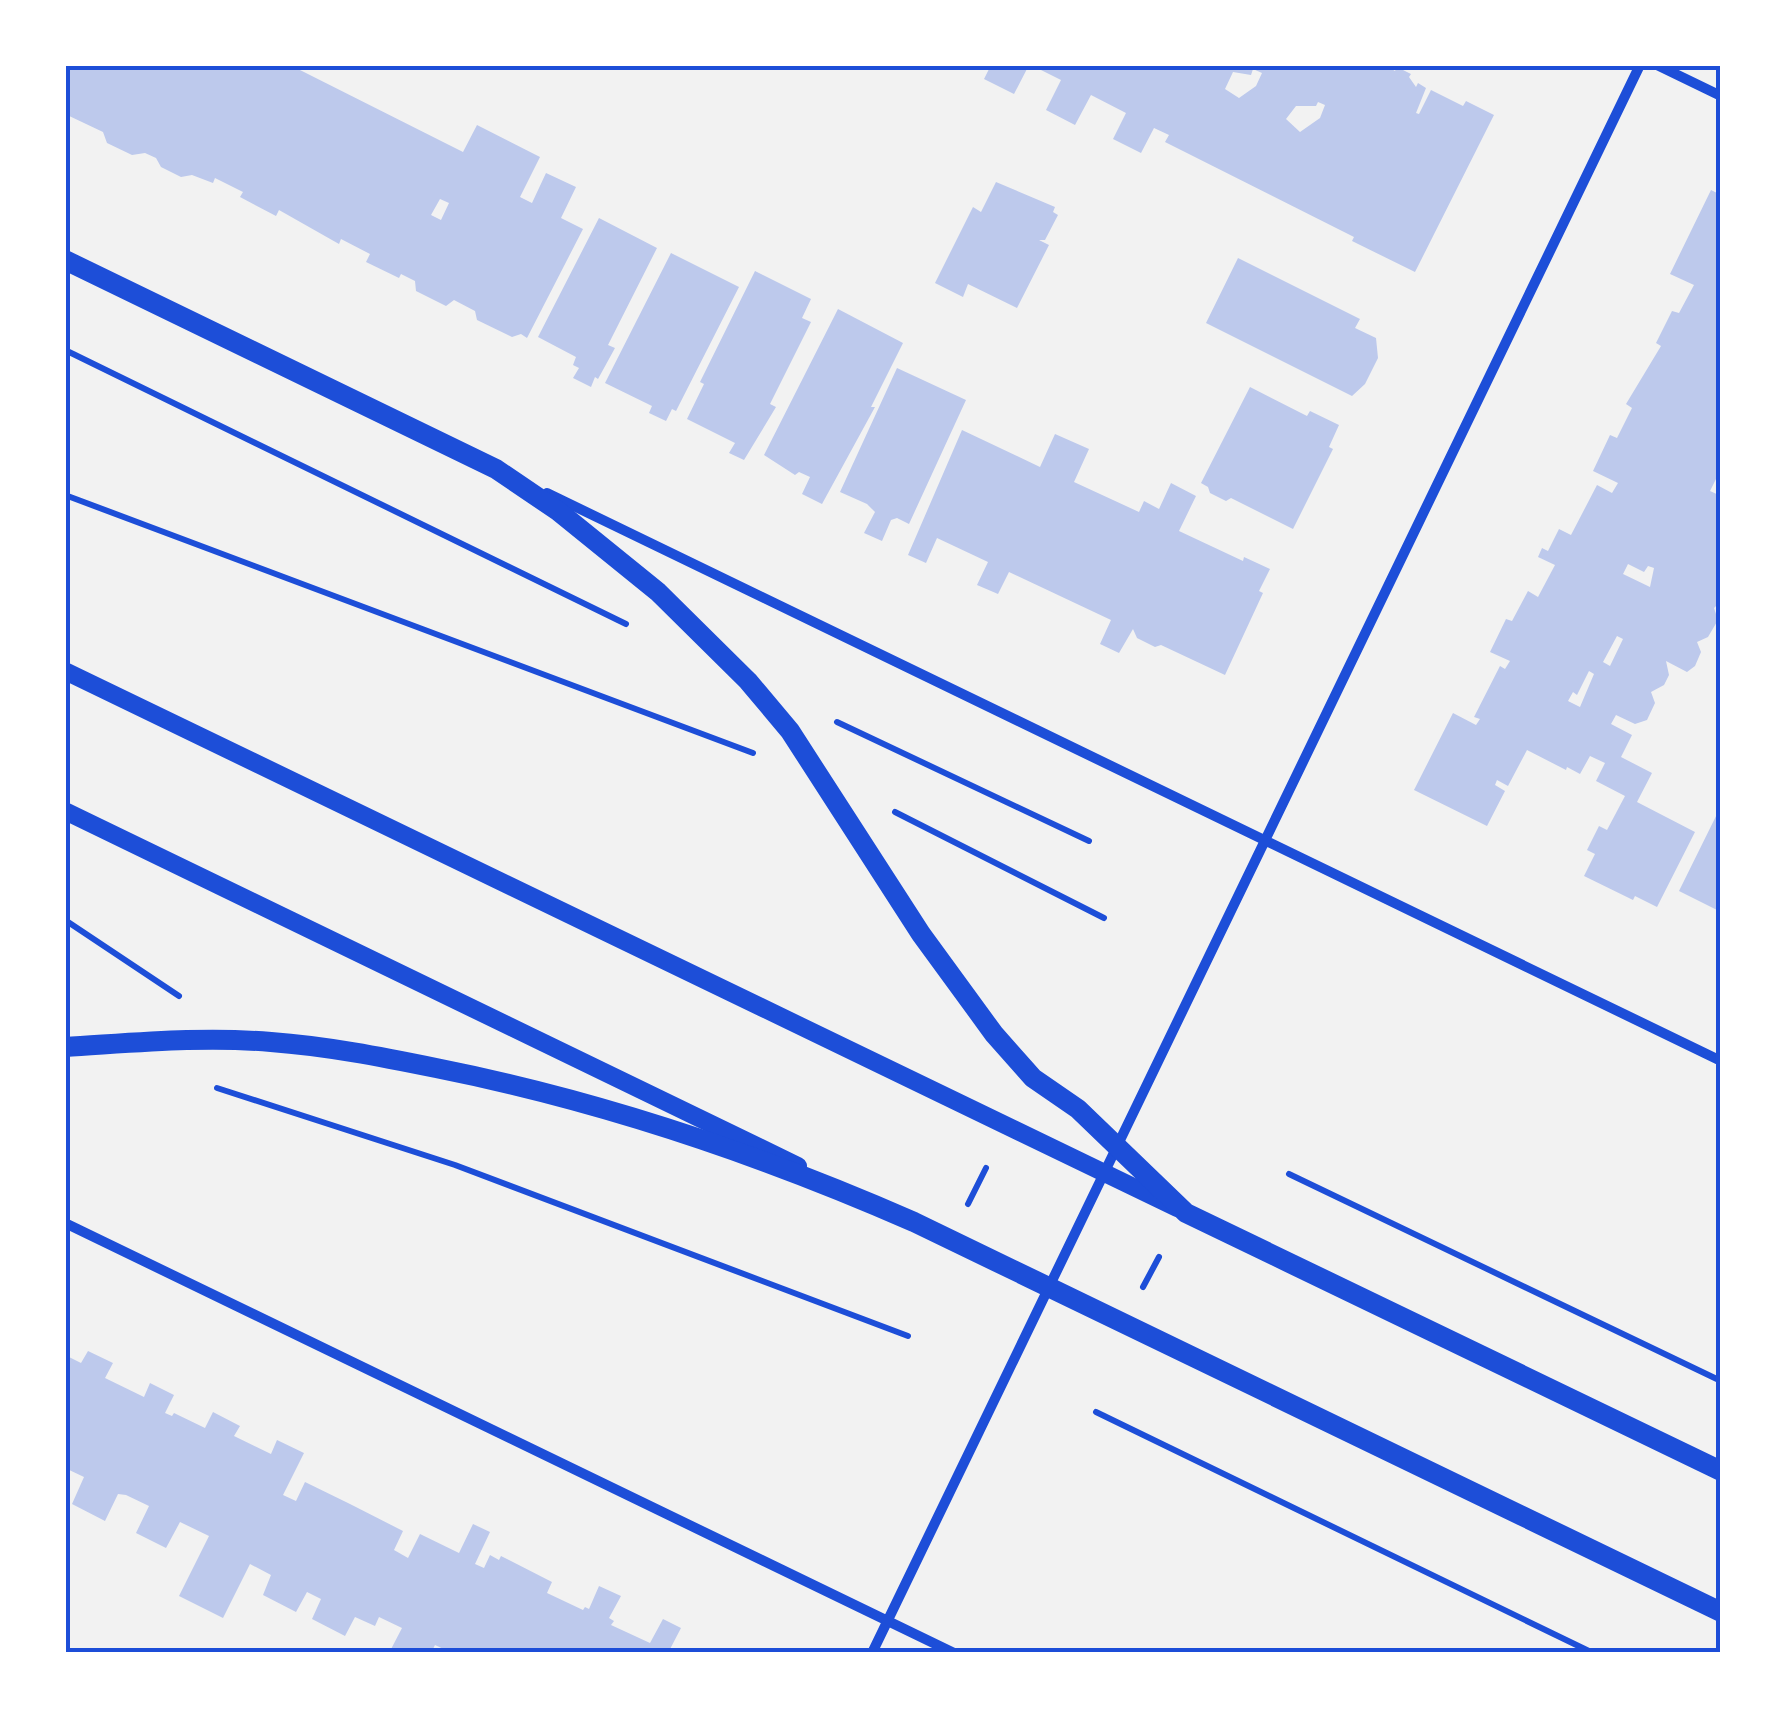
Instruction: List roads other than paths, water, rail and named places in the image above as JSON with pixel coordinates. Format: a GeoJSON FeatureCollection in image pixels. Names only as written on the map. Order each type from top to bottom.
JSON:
{"type":"FeatureCollection","features":[{"type":"Feature","properties":{"kind":"main road"},"geometry":{"type":"LineString","coordinates":[[65,260],[496,469],[622,561],[748,680],[790,731],[921,934],[994,1034],[1033,1078],[1078,1109],[1186,1213],[1721,1471]]}},
{"type":"Feature","properties":{"kind":"main road"},"geometry":{"type":"LineString","coordinates":[[65,1047],[202,1040],[338,1050],[477,1076],[652,1121],[819,1180],[914,1222],[1721,1612]]}},
{"type":"Feature","properties":{"kind":"street"},"geometry":{"type":"LineString","coordinates":[[872,1653],[1640,65]]}},
{"type":"Feature","properties":{"kind":"street"},"geometry":{"type":"LineString","coordinates":[[1657,65],[1721,96]]}},
{"type":"Feature","properties":{"kind":"street"},"geometry":{"type":"LineString","coordinates":[[496,469],[1721,1061]]}},
{"type":"Feature","properties":{"kind":"street"},"geometry":{"type":"LineString","coordinates":[[65,671],[1186,1213]]}},
{"type":"Feature","properties":{"kind":"street"},"geometry":{"type":"LineString","coordinates":[[65,811],[914,1222]]}},
{"type":"Feature","properties":{"kind":"street"},"geometry":{"type":"LineString","coordinates":[[65,1223],[954,1653]]}}]}
